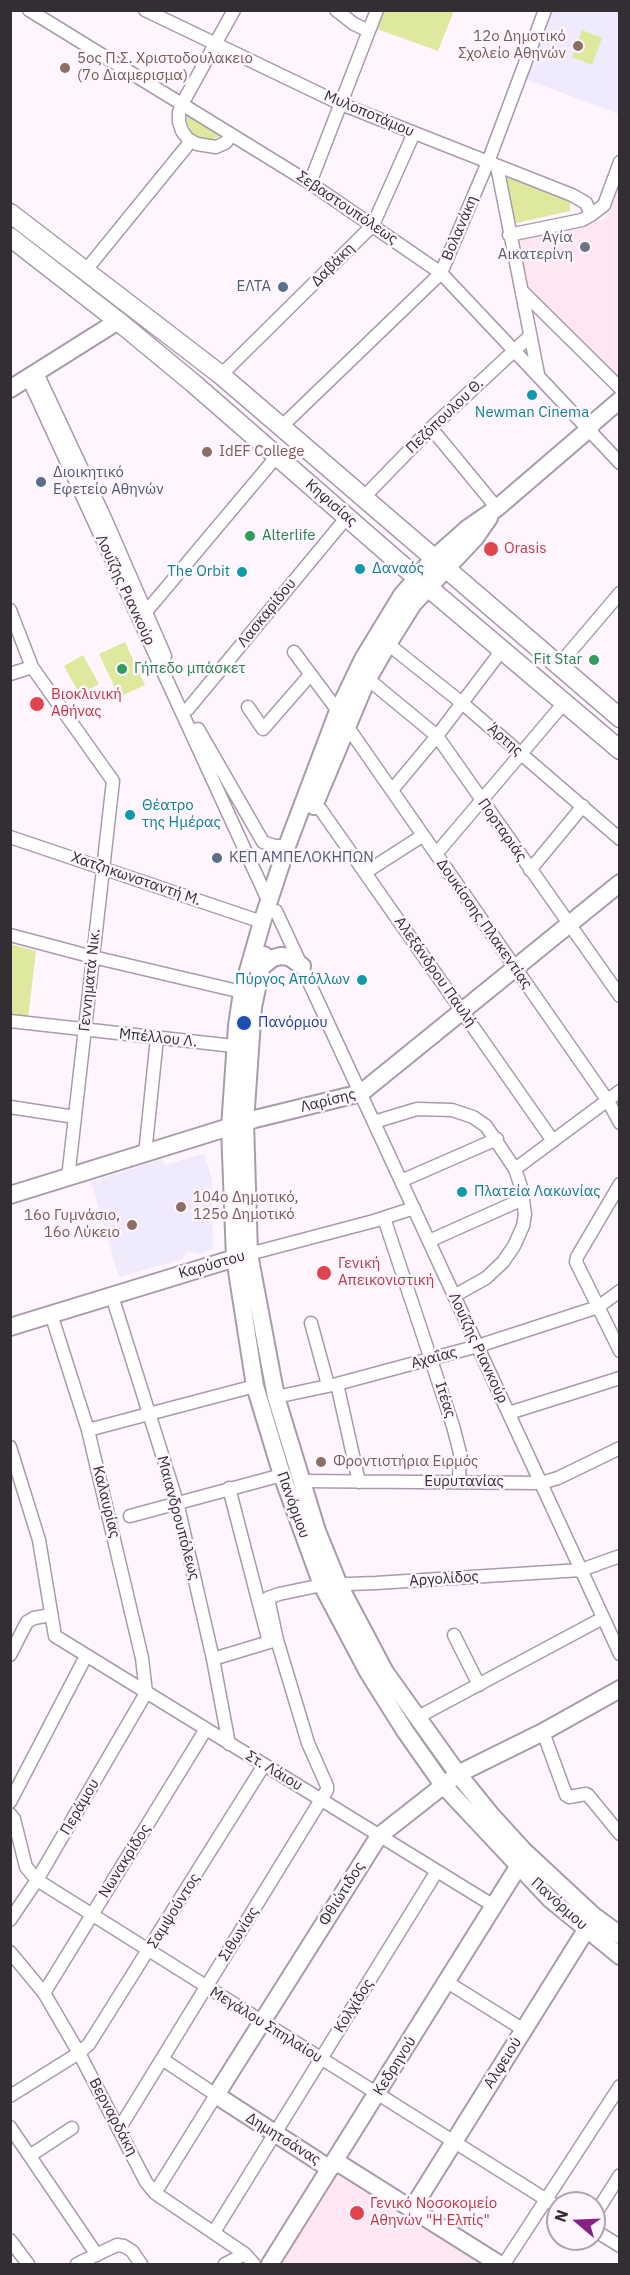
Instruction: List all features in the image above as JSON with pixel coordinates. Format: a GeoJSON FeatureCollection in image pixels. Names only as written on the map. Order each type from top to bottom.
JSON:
{"type":"FeatureCollection","features":[{"type":"Feature","properties":{"kind":"main road","name":"Κηφισίας"},"geometry":{"type":"LineString","coordinates":[[10,213],[221,375],[558,666],[617,711]]}},
{"type":"Feature","properties":{"kind":"main road","name":"Κηφισίας"},"geometry":{"type":"LineString","coordinates":[[10,237],[118,321],[620,750]]}},
{"type":"Feature","properties":{"kind":"street","name":"Σεβαστουπόλεως"},"geometry":{"type":"LineString","coordinates":[[29,10],[310,183],[441,273],[620,463]]}},
{"type":"Feature","properties":{"kind":"street","name":"Μυλοποτάμου"},"geometry":{"type":"LineString","coordinates":[[145,10],[341,104],[572,195],[586,203],[591,215]]}},
{"type":"Feature","properties":{"kind":"street"},"geometry":{"type":"LineString","coordinates":[[232,135],[225,143],[216,147],[206,147],[191,141],[179,122],[182,104],[234,10]]}},
{"type":"Feature","properties":{"kind":"street"},"geometry":{"type":"LineString","coordinates":[[336,10],[354,24],[369,31]]}},
{"type":"Feature","properties":{"kind":"street"},"geometry":{"type":"LineString","coordinates":[[310,183],[377,10]]}},
{"type":"Feature","properties":{"kind":"street","name":"Βολανάκη"},"geometry":{"type":"LineString","coordinates":[[282,427],[441,273],[493,164],[545,10]]}},
{"type":"Feature","properties":{"kind":"street","name":"Δαβάκη"},"geometry":{"type":"LineString","coordinates":[[221,375],[374,225],[414,134]]}},
{"type":"Feature","properties":{"kind":"street"},"geometry":{"type":"LineString","coordinates":[[86,270],[191,141]]}},
{"type":"Feature","properties":{"kind":"street"},"geometry":{"type":"LineString","coordinates":[[509,235],[582,220],[591,215],[604,205],[620,162]]}},
{"type":"Feature","properties":{"kind":"street"},"geometry":{"type":"LineString","coordinates":[[493,164],[538,375]]}},
{"type":"Feature","properties":{"kind":"street"},"geometry":{"type":"LineString","coordinates":[[521,290],[620,387]]}},
{"type":"Feature","properties":{"kind":"street"},"geometry":{"type":"LineString","coordinates":[[10,389],[118,321]]}},
{"type":"Feature","properties":{"kind":"street","name":"Πεζόπουλου Θ."},"geometry":{"type":"LineString","coordinates":[[363,498],[431,428],[530,336]]}},
{"type":"Feature","properties":{"kind":"street","name":"Λουΐζης Ριανκούρ"},"geometry":{"type":"LineString","coordinates":[[32,376],[105,518],[188,709],[208,749],[263,842],[275,846],[287,846]]}},
{"type":"Feature","properties":{"kind":"street","name":"Λουΐζης Ριανκούρ"},"geometry":{"type":"LineString","coordinates":[[32,376],[272,905],[620,1654]]}},
{"type":"Feature","properties":{"kind":"street"},"geometry":{"type":"LineString","coordinates":[[589,429],[620,400]]}},
{"type":"Feature","properties":{"kind":"street"},"geometry":{"type":"LineString","coordinates":[[589,429],[597,426],[620,408]]}},
{"type":"Feature","properties":{"kind":"street"},"geometry":{"type":"LineString","coordinates":[[431,428],[497,508]]}},
{"type":"Feature","properties":{"kind":"street","name":"Πανόρμου"},"geometry":{"type":"LineString","coordinates":[[589,429],[497,508],[475,538],[439,564],[422,582],[402,595],[363,659],[314,806],[272,905],[262,922],[242,992],[234,1046],[242,1256],[255,1386],[282,1475],[322,1585],[368,1672],[410,1739],[443,1785],[550,1899],[590,1923],[620,1935]]}},
{"type":"Feature","properties":{"kind":"street"},"geometry":{"type":"LineString","coordinates":[[146,613],[277,456]]}},
{"type":"Feature","properties":{"kind":"street","name":"Λασκαρίδου"},"geometry":{"type":"LineString","coordinates":[[188,709],[347,517]]}},
{"type":"Feature","properties":{"kind":"street","name":"Πανόρμου"},"geometry":{"type":"LineString","coordinates":[[237,1125],[252,1007],[272,905],[287,846],[343,718],[413,604],[422,582]]}},
{"type":"Feature","properties":{"kind":"street"},"geometry":{"type":"LineString","coordinates":[[558,666],[620,593]]}},
{"type":"Feature","properties":{"kind":"street"},"geometry":{"type":"LineString","coordinates":[[10,610],[32,667],[10,674]]}},
{"type":"Feature","properties":{"kind":"street","name":"Άρτης"},"geometry":{"type":"LineString","coordinates":[[388,644],[462,703],[620,839]]}},
{"type":"Feature","properties":{"kind":"street"},"geometry":{"type":"LineString","coordinates":[[392,790],[437,736],[502,650]]}},
{"type":"Feature","properties":{"kind":"street","name":"Δουκίσσης Πλακεντίας"},"geometry":{"type":"LineString","coordinates":[[294,652],[343,718],[422,836],[608,1101],[620,1123]]}},
{"type":"Feature","properties":{"kind":"street","name":"Γεννηματά Νικ."},"geometry":{"type":"LineString","coordinates":[[32,667],[113,781],[68,1178]]}},
{"type":"Feature","properties":{"kind":"street"},"geometry":{"type":"LineString","coordinates":[[248,707],[264,729],[310,675]]}},
{"type":"Feature","properties":{"kind":"street","name":"Πορταριάς"},"geometry":{"type":"LineString","coordinates":[[366,682],[374,684],[437,736],[568,925],[618,991]]}},
{"type":"Feature","properties":{"kind":"street"},"geometry":{"type":"LineString","coordinates":[[436,854],[564,703]]}},
{"type":"Feature","properties":{"kind":"street","name":"Αλεξάνδρου Παυλή"},"geometry":{"type":"LineString","coordinates":[[314,806],[321,810],[366,872],[553,1141]]}},
{"type":"Feature","properties":{"kind":"street"},"geometry":{"type":"LineString","coordinates":[[530,870],[583,806]]}},
{"type":"Feature","properties":{"kind":"street"},"geometry":{"type":"LineString","coordinates":[[366,872],[422,836]]}},
{"type":"Feature","properties":{"kind":"street","name":"Χατζηκωνσταντή Μ."},"geometry":{"type":"LineString","coordinates":[[10,837],[262,922]]}},
{"type":"Feature","properties":{"kind":"street","name":"Λαρίσης"},"geometry":{"type":"LineString","coordinates":[[10,1196],[237,1125],[361,1093],[620,883]]}},
{"type":"Feature","properties":{"kind":"street"},"geometry":{"type":"LineString","coordinates":[[10,935],[242,992]]}},
{"type":"Feature","properties":{"kind":"street"},"geometry":{"type":"LineString","coordinates":[[260,968],[273,958],[281,956],[289,957],[302,966]]}},
{"type":"Feature","properties":{"kind":"street","name":"Μπέλλου Λ."},"geometry":{"type":"LineString","coordinates":[[10,1021],[234,1046]]}},
{"type":"Feature","properties":{"kind":"street"},"geometry":{"type":"LineString","coordinates":[[145,1154],[157,1038]]}},
{"type":"Feature","properties":{"kind":"street"},"geometry":{"type":"LineString","coordinates":[[515,1169],[620,1091]]}},
{"type":"Feature","properties":{"kind":"street"},"geometry":{"type":"LineString","coordinates":[[10,1107],[75,1117]]}},
{"type":"Feature","properties":{"kind":"street"},"geometry":{"type":"LineString","coordinates":[[374,1122],[417,1109],[452,1110],[474,1117],[486,1126],[515,1169],[525,1214],[523,1226],[514,1246],[503,1262],[486,1278],[454,1296]]}},
{"type":"Feature","properties":{"kind":"street"},"geometry":{"type":"LineString","coordinates":[[401,1181],[497,1140]]}},
{"type":"Feature","properties":{"kind":"street"},"geometry":{"type":"LineString","coordinates":[[620,1184],[577,1257],[578,1268],[620,1352]]}},
{"type":"Feature","properties":{"kind":"street"},"geometry":{"type":"LineString","coordinates":[[429,1241],[522,1193]]}},
{"type":"Feature","properties":{"kind":"street","name":"Καρύστου"},"geometry":{"type":"LineString","coordinates":[[10,1327],[242,1256],[414,1208]]}},
{"type":"Feature","properties":{"kind":"street","name":"Ιτέας"},"geometry":{"type":"LineString","coordinates":[[384,1218],[444,1396],[460,1453],[459,1482]]}},
{"type":"Feature","properties":{"kind":"street","name":"Πανόρμου"},"geometry":{"type":"LineString","coordinates":[[242,1256],[276,1396],[317,1531],[339,1585],[385,1672],[458,1774],[492,1816],[620,1956]]}},
{"type":"Feature","properties":{"kind":"street","name":"Αχαΐας"},"geometry":{"type":"LineString","coordinates":[[276,1396],[332,1385],[478,1346],[598,1307],[620,1291]]}},
{"type":"Feature","properties":{"kind":"street","name":"Μαιανδρουπόλεως"},"geometry":{"type":"LineString","coordinates":[[112,1296],[177,1502],[213,1659],[229,1744]]}},
{"type":"Feature","properties":{"kind":"street","name":"Καλαυρίας"},"geometry":{"type":"LineString","coordinates":[[51,1314],[88,1430],[142,1658],[146,1693]]}},
{"type":"Feature","properties":{"kind":"street"},"geometry":{"type":"LineString","coordinates":[[311,1323],[332,1385],[359,1482]]}},
{"type":"Feature","properties":{"kind":"street"},"geometry":{"type":"LineString","coordinates":[[508,1413],[620,1378]]}},
{"type":"Feature","properties":{"kind":"street"},"geometry":{"type":"LineString","coordinates":[[88,1430],[255,1386]]}},
{"type":"Feature","properties":{"kind":"street"},"geometry":{"type":"LineString","coordinates":[[10,1447],[39,1540],[51,1615],[34,1618],[27,1622],[10,1655]]}},
{"type":"Feature","properties":{"kind":"street","name":"Ευρυτανίας"},"geometry":{"type":"LineString","coordinates":[[300,1481],[541,1483],[558,1478],[620,1448]]}},
{"type":"Feature","properties":{"kind":"street"},"geometry":{"type":"LineString","coordinates":[[130,1516],[282,1475]]}},
{"type":"Feature","properties":{"kind":"street"},"geometry":{"type":"LineString","coordinates":[[229,1488],[273,1641],[308,1743],[327,1785],[327,1790],[321,1800]]}},
{"type":"Feature","properties":{"kind":"street","name":"Αργολίδος"},"geometry":{"type":"LineString","coordinates":[[273,1641],[268,1598],[279,1594],[322,1585],[581,1570],[620,1556]]}},
{"type":"Feature","properties":{"kind":"street","name":"Στ. Λάιου"},"geometry":{"type":"LineString","coordinates":[[51,1615],[55,1636],[494,1906]]}},
{"type":"Feature","properties":{"kind":"street"},"geometry":{"type":"LineString","coordinates":[[418,1717],[603,1618]]}},
{"type":"Feature","properties":{"kind":"street"},"geometry":{"type":"LineString","coordinates":[[454,1635],[479,1685]]}},
{"type":"Feature","properties":{"kind":"street"},"geometry":{"type":"LineString","coordinates":[[213,1659],[273,1641]]}},
{"type":"Feature","properties":{"kind":"street"},"geometry":{"type":"LineString","coordinates":[[10,1802],[86,1656]]}},
{"type":"Feature","properties":{"kind":"street","name":"Φθιώτιδος"},"geometry":{"type":"LineString","coordinates":[[155,2193],[379,1836],[458,1774],[543,1732],[620,1689]]}},
{"type":"Feature","properties":{"kind":"street","name":"Περάμου"},"geometry":{"type":"LineString","coordinates":[[10,1920],[37,1880],[146,1693]]}},
{"type":"Feature","properties":{"kind":"street","name":"Νωνακρίδος"},"geometry":{"type":"LineString","coordinates":[[44,1993],[206,1729]]}},
{"type":"Feature","properties":{"kind":"street"},"geometry":{"type":"LineString","coordinates":[[543,1732],[566,1795],[568,1797],[588,1795],[620,1834]]}},
{"type":"Feature","properties":{"kind":"street","name":"Σαμψούντος"},"geometry":{"type":"LineString","coordinates":[[10,2096],[79,2053],[89,2044],[264,1765]]}},
{"type":"Feature","properties":{"kind":"street","name":"Σιθωνίας"},"geometry":{"type":"LineString","coordinates":[[119,2128],[321,1800]]}},
{"type":"Feature","properties":{"kind":"street","name":"Μεγάλου Σπηλαίου"},"geometry":{"type":"LineString","coordinates":[[10,1814],[14,1820],[26,1867],[37,1880],[546,2199]]}},
{"type":"Feature","properties":{"kind":"street","name":"Κεδρηνού"},"geometry":{"type":"LineString","coordinates":[[269,2265],[518,1867]]}},
{"type":"Feature","properties":{"kind":"street","name":"Κολχίδος"},"geometry":{"type":"LineString","coordinates":[[214,2232],[437,1871]]}},
{"type":"Feature","properties":{"kind":"street","name":"Αλφειού"},"geometry":{"type":"LineString","coordinates":[[412,2209],[590,1923]]}},
{"type":"Feature","properties":{"kind":"street","name":"Βερναρδάκη"},"geometry":{"type":"LineString","coordinates":[[10,1952],[44,1993],[79,2053],[146,2182],[155,2193],[214,2232],[244,2254],[254,2265]]}},
{"type":"Feature","properties":{"kind":"street"},"geometry":{"type":"LineString","coordinates":[[447,1982],[524,2030]]}},
{"type":"Feature","properties":{"kind":"street","name":"Δημητσάνας"},"geometry":{"type":"LineString","coordinates":[[162,2059],[324,2165],[339,2164],[499,2265]]}},
{"type":"Feature","properties":{"kind":"street"},"geometry":{"type":"LineString","coordinates":[[551,2191],[620,2086]]}},
{"type":"Feature","properties":{"kind":"street"},"geometry":{"type":"LineString","coordinates":[[10,2127],[97,2255]]}},
{"type":"Feature","properties":{"kind":"street"},"geometry":{"type":"LineString","coordinates":[[31,2155],[72,2128]]}},
{"type":"Feature","properties":{"kind":"street"},"geometry":{"type":"LineString","coordinates":[[606,2197],[620,2175]]}},
{"type":"Feature","properties":{"kind":"street"},"geometry":{"type":"LineString","coordinates":[[504,2265],[546,2199]]}},
{"type":"Feature","properties":{"kind":"street"},"geometry":{"type":"LineString","coordinates":[[606,2237],[620,2246]]}},
{"type":"Feature","properties":{"kind":"street"},"geometry":{"type":"LineString","coordinates":[[12,2244],[28,2265]]}},
{"type":"Feature","properties":{"kind":"street"},"geometry":{"type":"LineString","coordinates":[[77,2265],[117,2245],[124,2246],[132,2252],[141,2265]]}},
{"type":"Feature","properties":{"kind":"street"},"geometry":{"type":"LineString","coordinates":[[225,2265],[244,2254]]}},
{"type":"Feature","properties":{"kind":"street","name":"Βερναρδάκη"},"geometry":{"type":"LineString","coordinates":[[244,2254],[252,2255],[269,2265]]}},
{"type":"Feature","properties":{"kind":"shaded area","name":"12ο Δημοτικό Σχολείο Αθηνών"},"geometry":{"type":"Polygon","coordinates":[[[550,11],[619,11],[619,114],[525,79],[550,11]]]}},
{"type":"Feature","properties":{"kind":"shaded area"},"geometry":{"type":"Polygon","coordinates":[[[619,181],[619,380],[528,292],[518,241],[604,220],[619,181]]]}},
{"type":"Feature","properties":{"kind":"shaded area"},"geometry":{"type":"Polygon","coordinates":[[[204,1153],[212,1180],[213,1249],[200,1254],[187,1251],[183,1259],[119,1277],[91,1182],[162,1159],[165,1165],[204,1153]]]}},
{"type":"Feature","properties":{"kind":"shaded area","name":"Γενικό Νοσοκομείο Αθηνών \"Η Ελπίς\""},"geometry":{"type":"Polygon","coordinates":[[[334,2169],[489,2264],[280,2264],[334,2169]]]}},
{"type":"Feature","properties":{"kind":"green space"},"geometry":{"type":"Polygon","coordinates":[[[384,10],[454,11],[438,51],[377,29],[384,10]]]}},
{"type":"Feature","properties":{"kind":"green space"},"geometry":{"type":"Polygon","coordinates":[[[582,30],[602,38],[592,65],[572,57],[582,30]]]}},
{"type":"Feature","properties":{"kind":"green space"},"geometry":{"type":"Polygon","coordinates":[[[187,115],[221,136],[207,141],[194,136],[187,123],[187,115]]]}},
{"type":"Feature","properties":{"kind":"green space"},"geometry":{"type":"Polygon","coordinates":[[[503,176],[571,200],[570,211],[512,224],[503,176]]]}},
{"type":"Feature","properties":{"kind":"green space","name":"Γήπεδο μπάσκετ"},"geometry":{"type":"Polygon","coordinates":[[[125,642],[145,685],[119,697],[99,654],[125,642]]]}},
{"type":"Feature","properties":{"kind":"green space"},"geometry":{"type":"Polygon","coordinates":[[[83,655],[99,684],[80,695],[64,666],[83,655]]]}},
{"type":"Feature","properties":{"kind":"green space"},"geometry":{"type":"Polygon","coordinates":[[[10,944],[36,951],[28,1018],[11,1016],[10,944]]]}},
{"type":"Feature","properties":{"kind":"place","name":"12ο Δημοτικό Σχολείο Αθηνών"},"geometry":{"type":"Point","coordinates":[578,46]}},
{"type":"Feature","properties":{"kind":"place","name":"5ος Π.Σ. Χριστοδουλακειο (7ο Διαμερισμα)"},"geometry":{"type":"Point","coordinates":[65,68]}},
{"type":"Feature","properties":{"kind":"place","name":"Αγία Αικατερίνη"},"geometry":{"type":"Point","coordinates":[585,247]}},
{"type":"Feature","properties":{"kind":"place","name":"ΕΛΤΑ"},"geometry":{"type":"Point","coordinates":[283,287]}},
{"type":"Feature","properties":{"kind":"place","name":"Newman Cinema"},"geometry":{"type":"Point","coordinates":[532,395]}},
{"type":"Feature","properties":{"kind":"place","name":"IdEF College"},"geometry":{"type":"Point","coordinates":[207,452]}},
{"type":"Feature","properties":{"kind":"place","name":"Διοικητικό Εφετείο Αθηνών"},"geometry":{"type":"Point","coordinates":[41,482]}},
{"type":"Feature","properties":{"kind":"place","name":"Alterlife"},"geometry":{"type":"Point","coordinates":[250,536]}},
{"type":"Feature","properties":{"kind":"place","name":"Orasis"},"geometry":{"type":"Point","coordinates":[491,549]}},
{"type":"Feature","properties":{"kind":"place","name":"Δαναός"},"geometry":{"type":"Point","coordinates":[360,569]}},
{"type":"Feature","properties":{"kind":"place","name":"The Orbit"},"geometry":{"type":"Point","coordinates":[242,572]}},
{"type":"Feature","properties":{"kind":"place","name":"Fit Star"},"geometry":{"type":"Point","coordinates":[594,660]}},
{"type":"Feature","properties":{"kind":"place","name":"Γήπεδο μπάσκετ"},"geometry":{"type":"Point","coordinates":[122,669]}},
{"type":"Feature","properties":{"kind":"place","name":"Βιοκλινική Αθήνας"},"geometry":{"type":"Point","coordinates":[37,704]}},
{"type":"Feature","properties":{"kind":"place","name":"Θέατρο της Ημέρας"},"geometry":{"type":"Point","coordinates":[130,815]}},
{"type":"Feature","properties":{"kind":"place","name":"ΚΕΠ ΑΜΠΕΛΟΚΗΠΩΝ"},"geometry":{"type":"Point","coordinates":[217,858]}},
{"type":"Feature","properties":{"kind":"place","name":"Πύργος Απόλλων"},"geometry":{"type":"Point","coordinates":[362,980]}},
{"type":"Feature","properties":{"kind":"place","name":"Πανόρμου"},"geometry":{"type":"Point","coordinates":[244,1023]}},
{"type":"Feature","properties":{"kind":"place","name":"Πλατεία Λακωνίας"},"geometry":{"type":"Point","coordinates":[462,1192]}},
{"type":"Feature","properties":{"kind":"place","name":"104ο Δημοτικό, 125ο Δημοτικό"},"geometry":{"type":"Point","coordinates":[181,1207]}},
{"type":"Feature","properties":{"kind":"place","name":"16ο Γυμνάσιο, 16ο Λύκειο"},"geometry":{"type":"Point","coordinates":[132,1225]}},
{"type":"Feature","properties":{"kind":"place","name":"Γενική Απεικονιστική"},"geometry":{"type":"Point","coordinates":[324,1273]}},
{"type":"Feature","properties":{"kind":"place","name":"Φροντιστήρια Ειρμός"},"geometry":{"type":"Point","coordinates":[321,1462]}},
{"type":"Feature","properties":{"kind":"place","name":"Γενικό Νοσοκομείο Αθηνών \"Η Ελπίς\""},"geometry":{"type":"Point","coordinates":[357,2213]}}]}
